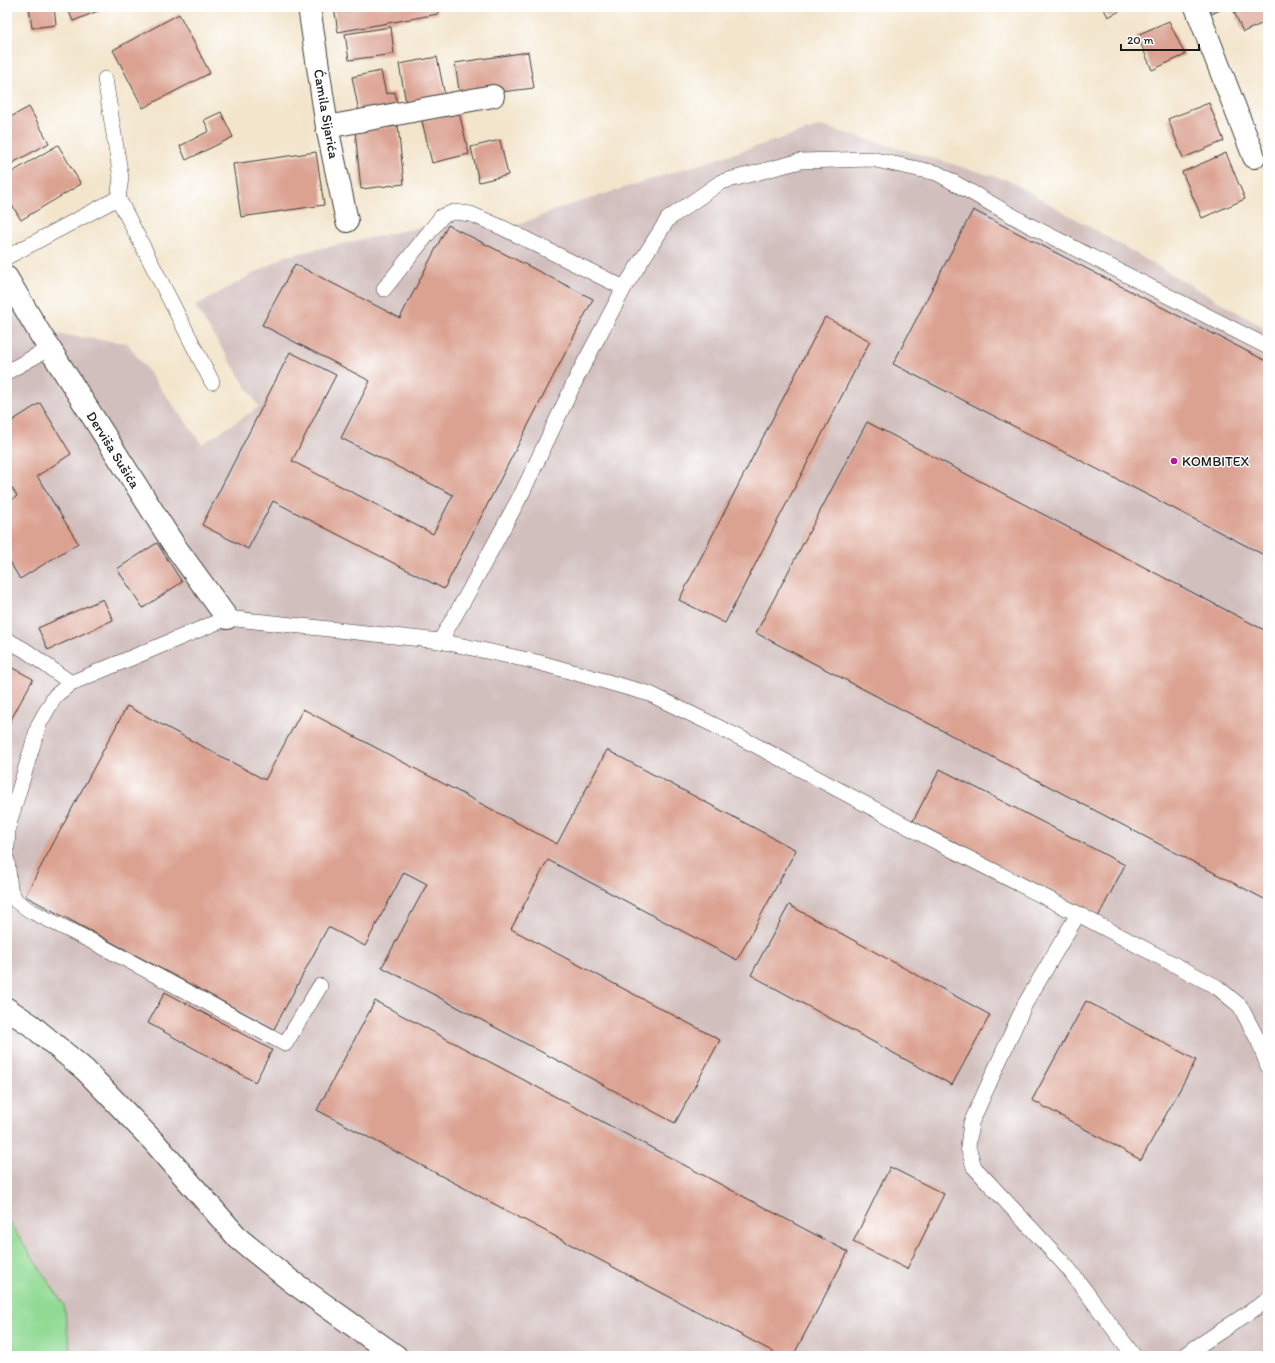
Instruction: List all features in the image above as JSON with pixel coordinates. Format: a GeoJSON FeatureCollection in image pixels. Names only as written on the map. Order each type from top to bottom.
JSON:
{"type":"FeatureCollection","features":[{"type":"Feature","properties":{"kind":"street","name":"Ćamila Sijarića"},"geometry":{"type":"LineString","coordinates":[[309,7],[327,127],[347,221]]}},
{"type":"Feature","properties":{"kind":"street"},"geometry":{"type":"LineString","coordinates":[[1196,7],[1254,157]]}},
{"type":"Feature","properties":{"kind":"street"},"geometry":{"type":"LineString","coordinates":[[327,127],[493,96]]}},
{"type":"Feature","properties":{"kind":"street","name":"Derviša Sušića"},"geometry":{"type":"LineString","coordinates":[[7,278],[174,545],[227,618]]}},
{"type":"Feature","properties":{"kind":"street"},"geometry":{"type":"LineString","coordinates":[[7,1009],[31,1025],[85,1070],[155,1143],[239,1239],[291,1281],[396,1356]]}},
{"type":"Feature","properties":{"kind":"lane"},"geometry":{"type":"LineString","coordinates":[[105,79],[121,178],[118,198],[212,382]]}},
{"type":"Feature","properties":{"kind":"lane"},"geometry":{"type":"LineString","coordinates":[[440,641],[468,594],[523,491],[578,375],[624,288],[668,220],[721,182],[801,162],[871,159],[937,173],[1027,224],[1268,347]]}},
{"type":"Feature","properties":{"kind":"lane"},"geometry":{"type":"LineString","coordinates":[[7,257],[118,198]]}},
{"type":"Feature","properties":{"kind":"lane"},"geometry":{"type":"LineString","coordinates":[[384,289],[442,216],[454,212],[471,214],[503,228],[624,288]]}},
{"type":"Feature","properties":{"kind":"lane"},"geometry":{"type":"LineString","coordinates":[[7,372],[50,348]]}},
{"type":"Feature","properties":{"kind":"lane"},"geometry":{"type":"LineString","coordinates":[[7,846],[8,827],[39,724],[55,696],[71,683],[227,618],[440,641],[537,662],[650,694],[753,744],[927,837],[1217,987],[1240,1006],[1259,1042],[1268,1066]]}},
{"type":"Feature","properties":{"kind":"lane"},"geometry":{"type":"LineString","coordinates":[[7,640],[25,650],[71,683]]}},
{"type":"Feature","properties":{"kind":"lane"},"geometry":{"type":"LineString","coordinates":[[7,860],[10,889],[16,901],[29,910],[285,1044],[320,986]]}},
{"type":"Feature","properties":{"kind":"lane"},"geometry":{"type":"LineString","coordinates":[[1078,914],[1025,1004],[970,1123],[968,1147],[974,1167],[1068,1268],[1134,1356]]}},
{"type":"Feature","properties":{"kind":"lane"},"geometry":{"type":"LineString","coordinates":[[1183,1356],[1268,1300]]}},
{"type":"Feature","properties":{"kind":"shaded area"},"geometry":{"type":"Polygon","coordinates":[[[821,126],[1010,181],[1268,330],[1268,1356],[71,1356],[64,1305],[7,1219],[7,278],[39,332],[127,343],[202,444],[259,407],[195,306],[286,256],[462,218],[518,225],[563,207],[821,126]]]}},
{"type":"Feature","properties":{"kind":"green space"},"geometry":{"type":"Polygon","coordinates":[[[7,1219],[64,1305],[71,1356],[7,1356],[7,1219]]]}},
{"type":"Feature","properties":{"kind":"building"},"geometry":{"type":"Polygon","coordinates":[[[29,7],[54,7],[56,25],[32,28],[29,7]]]}},
{"type":"Feature","properties":{"kind":"building"},"geometry":{"type":"Polygon","coordinates":[[[67,7],[108,7],[73,21],[67,7]]]}},
{"type":"Feature","properties":{"kind":"building"},"geometry":{"type":"Polygon","coordinates":[[[334,7],[437,7],[438,14],[338,32],[334,7]]]}},
{"type":"Feature","properties":{"kind":"building"},"geometry":{"type":"Polygon","coordinates":[[[1103,7],[1128,7],[1108,17],[1103,7]]]}},
{"type":"Feature","properties":{"kind":"building"},"geometry":{"type":"Polygon","coordinates":[[[1208,7],[1227,7],[1211,14],[1208,7]]]}},
{"type":"Feature","properties":{"kind":"building"},"geometry":{"type":"Polygon","coordinates":[[[1232,7],[1263,7],[1268,17],[1268,21],[1243,32],[1232,7]]]}},
{"type":"Feature","properties":{"kind":"building"},"geometry":{"type":"Polygon","coordinates":[[[179,14],[210,73],[143,108],[113,50],[179,14]]]}},
{"type":"Feature","properties":{"kind":"building"},"geometry":{"type":"Polygon","coordinates":[[[1169,21],[1185,55],[1152,70],[1137,35],[1169,21]]]}},
{"type":"Feature","properties":{"kind":"building"},"geometry":{"type":"Polygon","coordinates":[[[391,27],[394,54],[349,60],[345,34],[391,27]]]}},
{"type":"Feature","properties":{"kind":"building"},"geometry":{"type":"Polygon","coordinates":[[[528,52],[534,88],[460,97],[455,63],[528,52]]]}},
{"type":"Feature","properties":{"kind":"building"},"geometry":{"type":"Polygon","coordinates":[[[437,57],[445,96],[406,103],[399,64],[437,57]]]}},
{"type":"Feature","properties":{"kind":"building"},"geometry":{"type":"Polygon","coordinates":[[[381,71],[386,94],[395,92],[398,109],[360,117],[352,77],[381,71]]]}},
{"type":"Feature","properties":{"kind":"building"},"geometry":{"type":"Polygon","coordinates":[[[1209,103],[1224,141],[1183,158],[1168,119],[1209,103]]]}},
{"type":"Feature","properties":{"kind":"building"},"geometry":{"type":"Polygon","coordinates":[[[29,107],[49,143],[7,166],[7,119],[29,107]]]}},
{"type":"Feature","properties":{"kind":"building"},"geometry":{"type":"Polygon","coordinates":[[[221,112],[233,137],[186,160],[180,146],[209,131],[204,120],[221,112]]]}},
{"type":"Feature","properties":{"kind":"building"},"geometry":{"type":"Polygon","coordinates":[[[459,112],[469,154],[432,163],[422,121],[459,112]]]}},
{"type":"Feature","properties":{"kind":"building"},"geometry":{"type":"Polygon","coordinates":[[[398,126],[404,184],[361,189],[355,131],[398,126]]]}},
{"type":"Feature","properties":{"kind":"building"},"geometry":{"type":"Polygon","coordinates":[[[500,140],[508,175],[479,182],[471,147],[500,140]]]}},
{"type":"Feature","properties":{"kind":"building"},"geometry":{"type":"Polygon","coordinates":[[[58,145],[81,184],[21,220],[7,197],[7,175],[58,145]]]}},
{"type":"Feature","properties":{"kind":"building"},"geometry":{"type":"Polygon","coordinates":[[[316,152],[324,205],[241,217],[233,164],[316,152]]]}},
{"type":"Feature","properties":{"kind":"building"},"geometry":{"type":"Polygon","coordinates":[[[1226,153],[1245,199],[1202,218],[1182,172],[1226,153]]]}},
{"type":"Feature","properties":{"kind":"building","name":"KOMBITEX"},"geometry":{"type":"Polygon","coordinates":[[[973,210],[1268,362],[1268,557],[893,364],[973,210]]]}},
{"type":"Feature","properties":{"kind":"building"},"geometry":{"type":"Polygon","coordinates":[[[448,225],[593,299],[444,589],[273,501],[248,549],[202,525],[290,352],[336,375],[292,461],[433,534],[453,495],[341,438],[370,381],[262,325],[295,264],[400,318],[448,225]]]}},
{"type":"Feature","properties":{"kind":"building"},"geometry":{"type":"Polygon","coordinates":[[[825,317],[870,341],[725,623],[679,600],[825,317]]]}},
{"type":"Feature","properties":{"kind":"building"},"geometry":{"type":"Polygon","coordinates":[[[40,403],[71,454],[37,476],[78,543],[20,579],[7,557],[7,503],[17,496],[7,480],[7,424],[40,403]]]}},
{"type":"Feature","properties":{"kind":"building"},"geometry":{"type":"Polygon","coordinates":[[[867,422],[1268,632],[1268,901],[756,633],[867,422]]]}},
{"type":"Feature","properties":{"kind":"building"},"geometry":{"type":"Polygon","coordinates":[[[157,543],[182,582],[143,608],[117,569],[157,543]]]}},
{"type":"Feature","properties":{"kind":"building"},"geometry":{"type":"Polygon","coordinates":[[[103,599],[113,620],[48,650],[38,628],[103,599]]]}},
{"type":"Feature","properties":{"kind":"building"},"geometry":{"type":"Polygon","coordinates":[[[7,665],[33,679],[7,727],[7,665]]]}},
{"type":"Feature","properties":{"kind":"building"},"geometry":{"type":"Polygon","coordinates":[[[127,706],[265,780],[303,709],[557,844],[607,750],[796,850],[737,960],[548,860],[511,929],[720,1040],[675,1123],[382,967],[427,884],[404,872],[365,946],[328,927],[274,1029],[25,896],[127,706]]]}},
{"type":"Feature","properties":{"kind":"building"},"geometry":{"type":"Polygon","coordinates":[[[940,769],[1125,865],[1098,917],[913,821],[940,769]]]}},
{"type":"Feature","properties":{"kind":"building"},"geometry":{"type":"Polygon","coordinates":[[[789,905],[990,1015],[952,1085],[751,975],[789,905]]]}},
{"type":"Feature","properties":{"kind":"building"},"geometry":{"type":"Polygon","coordinates":[[[165,992],[272,1050],[255,1082],[148,1023],[165,992]]]}},
{"type":"Feature","properties":{"kind":"building"},"geometry":{"type":"Polygon","coordinates":[[[375,1001],[848,1252],[793,1356],[781,1356],[317,1110],[375,1001]]]}},
{"type":"Feature","properties":{"kind":"building"},"geometry":{"type":"Polygon","coordinates":[[[1086,1001],[1196,1060],[1141,1160],[1032,1100],[1086,1001]]]}},
{"type":"Feature","properties":{"kind":"building"},"geometry":{"type":"Polygon","coordinates":[[[890,1167],[944,1194],[907,1269],[853,1242],[890,1167]]]}},
{"type":"Feature","properties":{"kind":"place","name":"KOMBITEX"},"geometry":{"type":"Point","coordinates":[1174,461]}}]}
